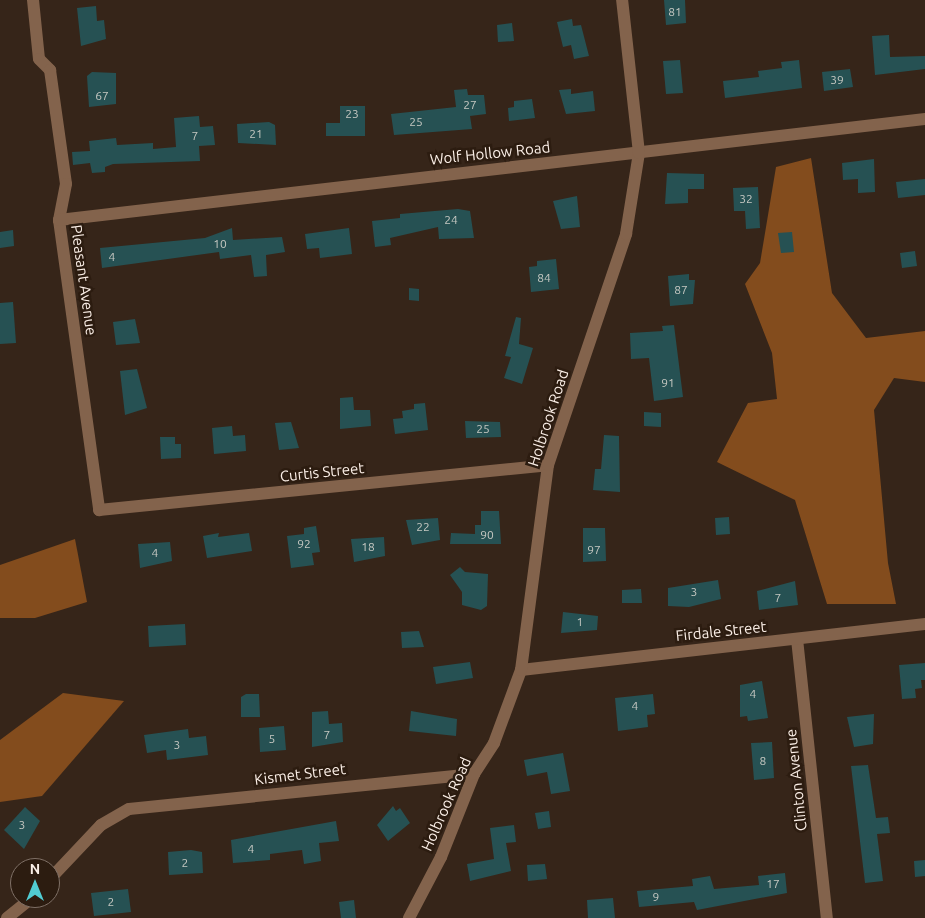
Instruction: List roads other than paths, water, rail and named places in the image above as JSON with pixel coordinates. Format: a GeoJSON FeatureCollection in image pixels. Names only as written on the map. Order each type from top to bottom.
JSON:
{"type":"FeatureCollection","features":[{"type":"Feature","properties":{"kind":"street","name":"Pleasant Avenue"},"geometry":{"type":"LineString","coordinates":[[33,0],[39,59],[50,70],[66,184],[59,220],[99,510]]}},
{"type":"Feature","properties":{"kind":"street","name":"Holbrook Road"},"geometry":{"type":"LineString","coordinates":[[409,918],[441,857],[474,774],[494,743],[521,670],[548,465],[626,234],[639,153],[622,0]]}},
{"type":"Feature","properties":{"kind":"street","name":"Wolf Hollow Road"},"geometry":{"type":"LineString","coordinates":[[59,220],[925,119]]}},
{"type":"Feature","properties":{"kind":"street","name":"Curtis Street"},"geometry":{"type":"LineString","coordinates":[[99,510],[548,465]]}},
{"type":"Feature","properties":{"kind":"street","name":"Firdale Street"},"geometry":{"type":"LineString","coordinates":[[521,670],[925,624]]}},
{"type":"Feature","properties":{"kind":"street","name":"Clinton Avenue"},"geometry":{"type":"LineString","coordinates":[[797,639],[827,918]]}},
{"type":"Feature","properties":{"kind":"street","name":"Kismet Street"},"geometry":{"type":"LineString","coordinates":[[60,868],[101,825],[129,809],[474,774]]}},
{"type":"Feature","properties":{"kind":"street"},"geometry":{"type":"LineString","coordinates":[[7,918],[20,908]]}}]}
